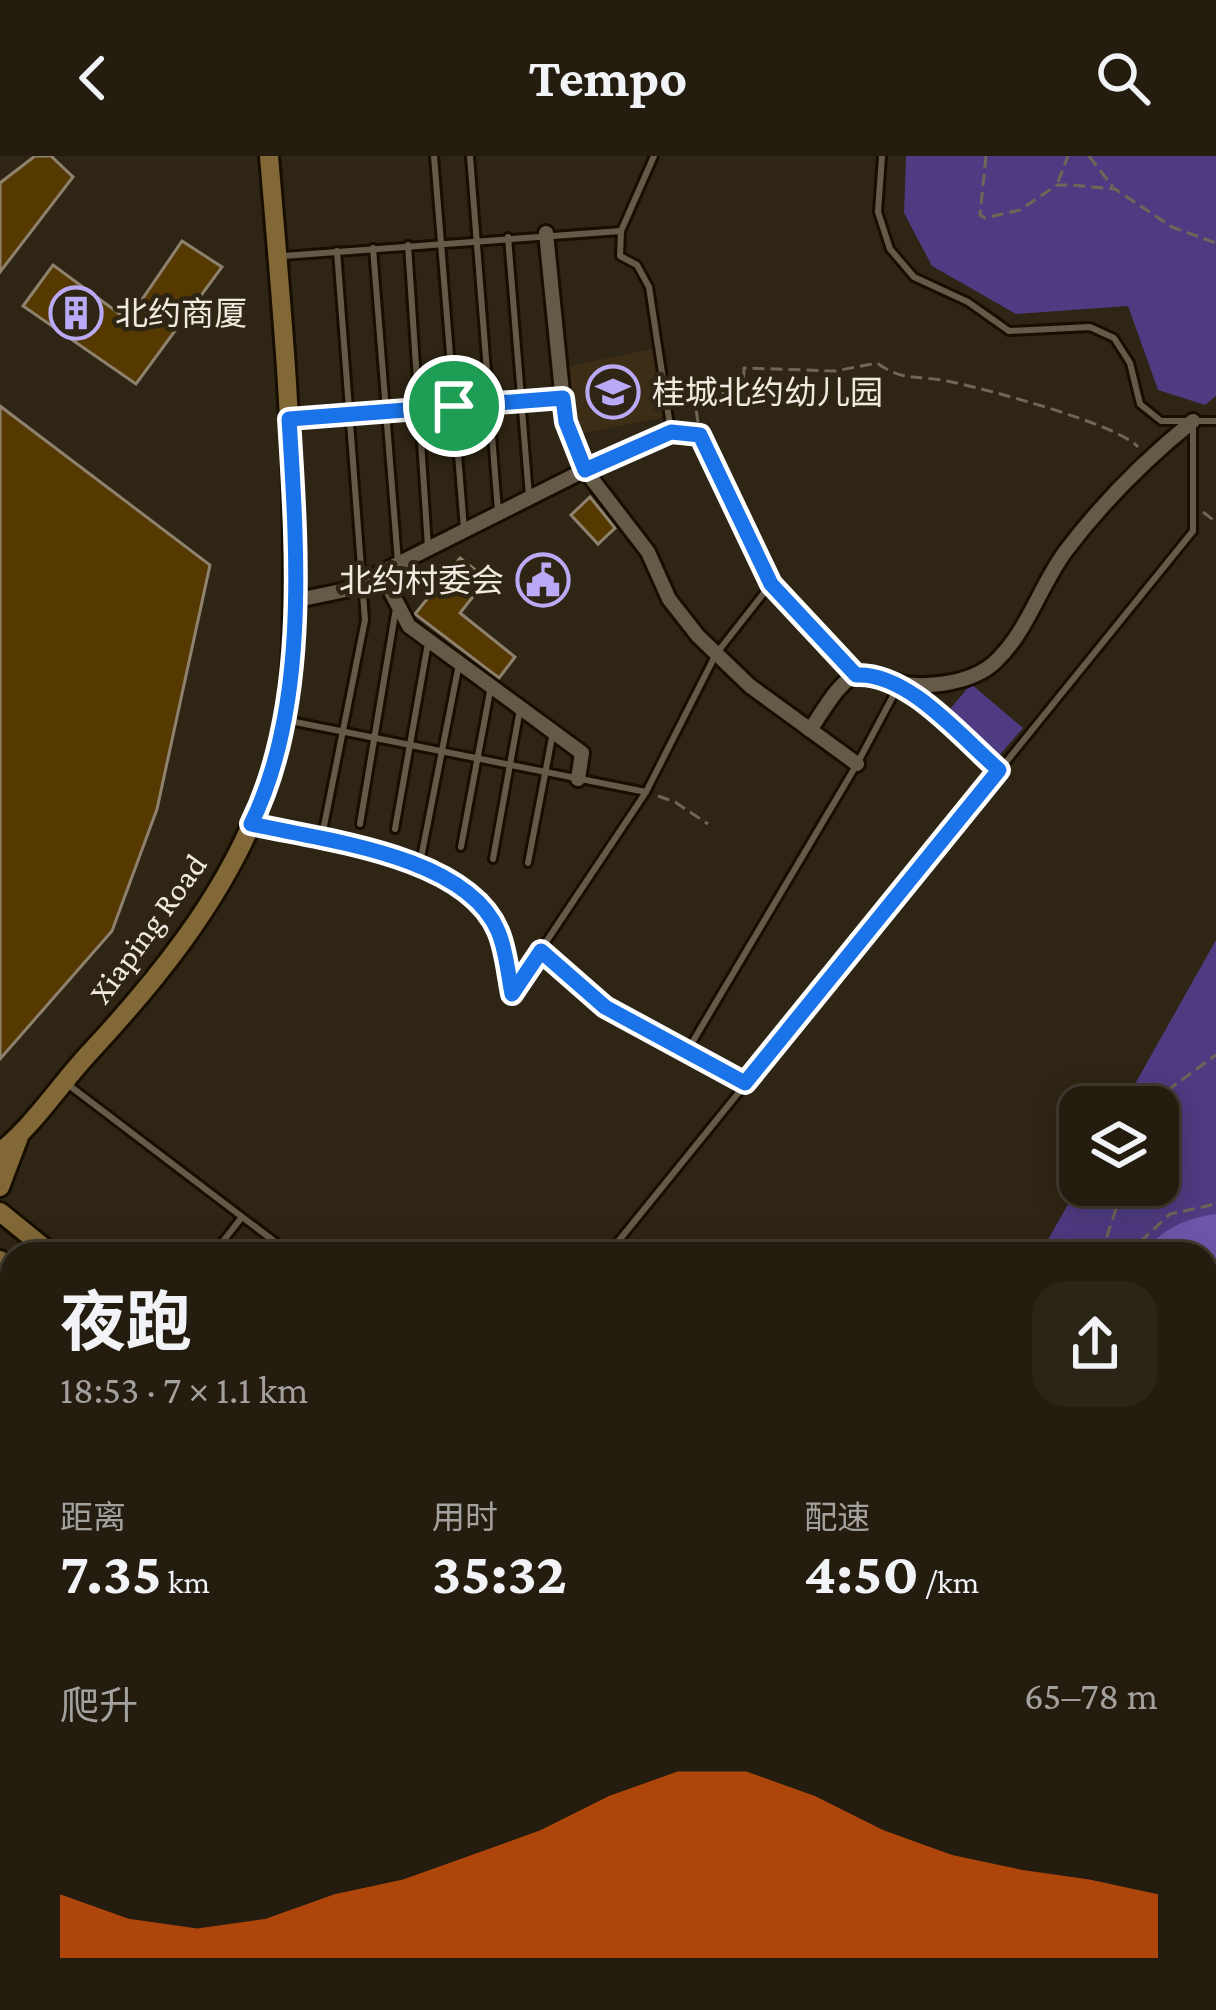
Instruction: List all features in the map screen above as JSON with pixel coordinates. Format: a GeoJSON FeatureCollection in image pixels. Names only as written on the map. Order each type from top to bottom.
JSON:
{"type":"FeatureCollection","features":[{"type":"Feature","properties":{"kind":"main road","name":"Xiaping Road"},"geometry":{"type":"LineString","coordinates":[[0,1152],[19,1137],[129,1010],[211,900],[251,824],[285,720],[292,681],[289,419],[269,156]]}},
{"type":"Feature","properties":{"kind":"main road","name":"Xiaping Road"},"geometry":{"type":"LineString","coordinates":[[0,1186],[19,1137]]}},
{"type":"Feature","properties":{"kind":"main road"},"geometry":{"type":"LineString","coordinates":[[0,1211],[37,1242]]}},
{"type":"Feature","properties":{"kind":"street"},"geometry":{"type":"LineString","coordinates":[[546,233],[566,422],[585,470],[647,553],[669,599],[716,654],[750,686],[856,764]]}},
{"type":"Feature","properties":{"kind":"street"},"geometry":{"type":"LineString","coordinates":[[810,730],[845,682],[856,675],[874,674],[927,686],[954,681],[994,664],[1064,553],[1148,458],[1193,422]]}},
{"type":"Feature","properties":{"kind":"street"},"geometry":{"type":"LineString","coordinates":[[293,601],[346,590],[585,470]]}},
{"type":"Feature","properties":{"kind":"street"},"geometry":{"type":"LineString","coordinates":[[381,573],[409,626],[582,753],[578,778]]}},
{"type":"Feature","properties":{"kind":"street"},"geometry":{"type":"LineString","coordinates":[[900,683],[999,770]]}},
{"type":"Feature","properties":{"kind":"street"},"geometry":{"type":"LineString","coordinates":[[251,824],[400,858],[482,905],[499,931],[512,994]]}},
{"type":"Feature","properties":{"kind":"lane"},"geometry":{"type":"LineString","coordinates":[[434,156],[464,531]]}},
{"type":"Feature","properties":{"kind":"lane"},"geometry":{"type":"LineString","coordinates":[[470,156],[498,514]]}},
{"type":"Feature","properties":{"kind":"lane"},"geometry":{"type":"LineString","coordinates":[[654,156],[621,231],[620,256],[637,266],[649,287],[671,432]]}},
{"type":"Feature","properties":{"kind":"lane"},"geometry":{"type":"LineString","coordinates":[[882,156],[878,212],[890,249],[914,277],[968,302],[1009,331],[1090,327],[1114,338],[1130,363],[1140,404],[1161,422],[1216,421]]}},
{"type":"Feature","properties":{"kind":"lane"},"geometry":{"type":"LineString","coordinates":[[278,256],[621,231]]}},
{"type":"Feature","properties":{"kind":"lane"},"geometry":{"type":"LineString","coordinates":[[508,237],[529,498]]}},
{"type":"Feature","properties":{"kind":"lane"},"geometry":{"type":"LineString","coordinates":[[408,245],[428,549]]}},
{"type":"Feature","properties":{"kind":"lane"},"geometry":{"type":"LineString","coordinates":[[373,248],[398,564]]}},
{"type":"Feature","properties":{"kind":"lane"},"geometry":{"type":"LineString","coordinates":[[321,840],[365,620],[337,251]]}},
{"type":"Feature","properties":{"kind":"lane"},"geometry":{"type":"LineString","coordinates":[[289,419],[563,398]]}},
{"type":"Feature","properties":{"kind":"lane"},"geometry":{"type":"LineString","coordinates":[[618,1242],[1193,531],[1193,422]]}},
{"type":"Feature","properties":{"kind":"lane"},"geometry":{"type":"LineString","coordinates":[[585,470],[671,432],[700,435],[771,584],[856,675]]}},
{"type":"Feature","properties":{"kind":"lane"},"geometry":{"type":"LineString","coordinates":[[512,994],[646,792],[716,654],[771,584]]}},
{"type":"Feature","properties":{"kind":"lane"},"geometry":{"type":"LineString","coordinates":[[360,824],[397,604]]}},
{"type":"Feature","properties":{"kind":"lane"},"geometry":{"type":"LineString","coordinates":[[395,829],[428,640]]}},
{"type":"Feature","properties":{"kind":"lane"},"geometry":{"type":"LineString","coordinates":[[419,866],[459,663]]}},
{"type":"Feature","properties":{"kind":"lane"},"geometry":{"type":"LineString","coordinates":[[686,1053],[900,683]]}},
{"type":"Feature","properties":{"kind":"lane"},"geometry":{"type":"LineString","coordinates":[[461,848],[491,686]]}},
{"type":"Feature","properties":{"kind":"lane"},"geometry":{"type":"LineString","coordinates":[[493,860],[521,708]]}},
{"type":"Feature","properties":{"kind":"lane"},"geometry":{"type":"LineString","coordinates":[[285,720],[646,792]]}},
{"type":"Feature","properties":{"kind":"lane"},"geometry":{"type":"LineString","coordinates":[[528,863],[553,732]]}},
{"type":"Feature","properties":{"kind":"lane"},"geometry":{"type":"LineString","coordinates":[[541,951],[605,1007],[745,1083]]}},
{"type":"Feature","properties":{"kind":"lane"},"geometry":{"type":"LineString","coordinates":[[63,1081],[275,1242]]}},
{"type":"Feature","properties":{"kind":"lane"},"geometry":{"type":"LineString","coordinates":[[222,1242],[242,1217]]}},
{"type":"Feature","properties":{"kind":"path"},"geometry":{"type":"LineString","coordinates":[[986,156],[980,215],[985,218],[1020,210],[1057,184],[1068,156]]}},
{"type":"Feature","properties":{"kind":"path"},"geometry":{"type":"LineString","coordinates":[[1089,156],[1115,189],[1172,227],[1216,243]]}},
{"type":"Feature","properties":{"kind":"path"},"geometry":{"type":"LineString","coordinates":[[1057,184],[1115,189]]}},
{"type":"Feature","properties":{"kind":"path"},"geometry":{"type":"LineString","coordinates":[[700,435],[694,396],[743,392],[744,368],[835,371],[877,363],[898,377],[945,380],[1104,427],[1130,438],[1148,458]]}},
{"type":"Feature","properties":{"kind":"path"},"geometry":{"type":"LineString","coordinates":[[646,792],[675,802],[708,824]]}},
{"type":"Feature","properties":{"kind":"path"},"geometry":{"type":"LineString","coordinates":[[1173,1086],[1216,1055]]}},
{"type":"Feature","properties":{"kind":"path"},"geometry":{"type":"LineString","coordinates":[[1140,1242],[1169,1214],[1216,1204]]}},
{"type":"Feature","properties":{"kind":"path"},"geometry":{"type":"LineString","coordinates":[[1105,1242],[1117,1206]]}},
{"type":"Feature","properties":{"kind":"shaded area"},"geometry":{"type":"Polygon","coordinates":[[[906,156],[1216,156],[1216,396],[1205,405],[1158,390],[1128,306],[1016,314],[932,266],[904,213],[906,156]]]}},
{"type":"Feature","properties":{"kind":"shaded area","name":"桂城北约幼儿园"},"geometry":{"type":"Polygon","coordinates":[[[652,349],[665,417],[574,435],[561,368],[652,349]]]}},
{"type":"Feature","properties":{"kind":"shaded area"},"geometry":{"type":"Polygon","coordinates":[[[971,684],[1023,728],[998,757],[946,714],[971,684]]]}},
{"type":"Feature","properties":{"kind":"shaded area"},"geometry":{"type":"Polygon","coordinates":[[[1216,940],[1216,1242],[1047,1242],[1067,1206],[1179,1206],[1179,1086],[1134,1086],[1216,940]]]}},
{"type":"Feature","properties":{"kind":"shaded area"},"geometry":{"type":"Polygon","coordinates":[[[1216,1214],[1216,1242],[1154,1242],[1175,1226],[1216,1214]]]}},
{"type":"Feature","properties":{"kind":"building"},"geometry":{"type":"Polygon","coordinates":[[[35,156],[51,156],[73,177],[0,272],[0,183],[35,156]]]}},
{"type":"Feature","properties":{"kind":"building","name":"北约商厦"},"geometry":{"type":"Polygon","coordinates":[[[182,241],[222,267],[136,384],[23,306],[53,265],[128,320],[182,241]]]}},
{"type":"Feature","properties":{"kind":"building"},"geometry":{"type":"Polygon","coordinates":[[[0,406],[210,565],[157,809],[112,931],[0,1059],[0,406]]]}},
{"type":"Feature","properties":{"kind":"building"},"geometry":{"type":"Polygon","coordinates":[[[590,497],[615,528],[598,544],[571,515],[590,497]]]}},
{"type":"Feature","properties":{"kind":"building"},"geometry":{"type":"Polygon","coordinates":[[[460,558],[487,579],[460,613],[515,657],[499,678],[415,614],[460,558]]]}},
{"type":"Feature","properties":{"kind":"place","name":"北约商厦"},"geometry":{"type":"Point","coordinates":[76,313]}},
{"type":"Feature","properties":{"kind":"place","name":"桂城北约幼儿园"},"geometry":{"type":"Point","coordinates":[613,392]}},
{"type":"Feature","properties":{"kind":"place","name":"北约村委会"},"geometry":{"type":"Point","coordinates":[543,580]}},
{"type":"Feature","properties":{"kind":"route"},"geometry":{"type":"LineString","coordinates":[[563,398],[566,422],[585,470],[671,432],[700,435],[771,584],[856,675],[874,674],[900,683],[999,770],[745,1083],[605,1007],[541,951],[512,994],[499,931],[482,905],[443,878],[400,858],[251,824],[291,693],[289,419],[454,406],[563,398]]}}]}
